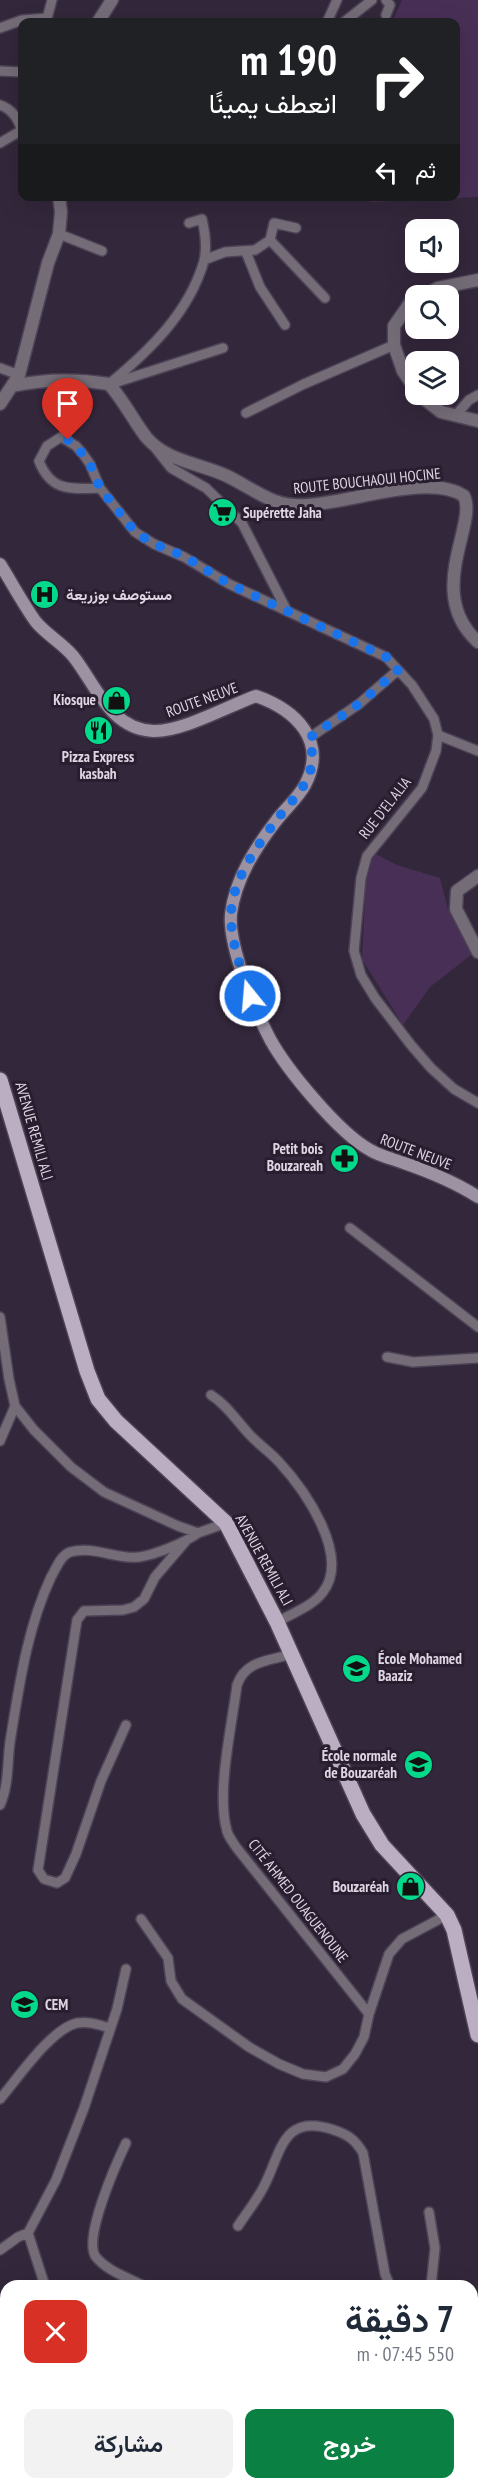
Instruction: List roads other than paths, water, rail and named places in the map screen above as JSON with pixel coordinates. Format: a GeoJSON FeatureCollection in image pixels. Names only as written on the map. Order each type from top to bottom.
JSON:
{"type":"FeatureCollection","features":[{"type":"Feature","properties":{"kind":"main road","name":"ROUTE NEUVE"},"geometry":{"type":"LineString","coordinates":[[0,564],[36,622],[72,655],[105,706],[121,719],[137,727],[153,731],[178,728],[256,696],[272,702],[302,724],[313,751],[311,770],[304,786],[275,823],[239,880],[231,915],[237,955],[250,996],[271,1040],[294,1075],[332,1118],[369,1150],[462,1186],[478,1197]]}},
{"type":"Feature","properties":{"kind":"main road","name":"AVENUE REMILI ALI"},"geometry":{"type":"LineString","coordinates":[[0,1080],[87,1371],[98,1399],[116,1421],[226,1523],[277,1622],[363,1814],[382,1845],[447,1915],[454,1930],[478,2035]]}},
{"type":"Feature","properties":{"kind":"street"},"geometry":{"type":"LineString","coordinates":[[48,18],[52,0]]}},
{"type":"Feature","properties":{"kind":"street"},"geometry":{"type":"LineString","coordinates":[[329,18],[337,0]]}},
{"type":"Feature","properties":{"kind":"street"},"geometry":{"type":"LineString","coordinates":[[349,18],[372,0]]}},
{"type":"Feature","properties":{"kind":"street"},"geometry":{"type":"LineString","coordinates":[[386,0],[390,5],[386,15]]}},
{"type":"Feature","properties":{"kind":"street"},"geometry":{"type":"LineString","coordinates":[[100,18],[108,1]]}},
{"type":"Feature","properties":{"kind":"street"},"geometry":{"type":"LineString","coordinates":[[0,28],[18,21]]}},
{"type":"Feature","properties":{"kind":"street"},"geometry":{"type":"LineString","coordinates":[[0,71],[18,72]]}},
{"type":"Feature","properties":{"kind":"street"},"geometry":{"type":"LineString","coordinates":[[0,105],[7,108],[18,121]]}},
{"type":"Feature","properties":{"kind":"street"},"geometry":{"type":"LineString","coordinates":[[0,143],[18,133]]}},
{"type":"Feature","properties":{"kind":"street"},"geometry":{"type":"LineString","coordinates":[[0,404],[16,380],[48,263],[60,234],[59,201]]}},
{"type":"Feature","properties":{"kind":"street"},"geometry":{"type":"LineString","coordinates":[[109,384],[151,349],[179,313],[204,260],[205,235],[202,219],[189,223]]}},
{"type":"Feature","properties":{"kind":"street"},"geometry":{"type":"LineString","coordinates":[[204,260],[225,252],[255,250],[270,240],[274,222],[296,228]]}},
{"type":"Feature","properties":{"kind":"street"},"geometry":{"type":"LineString","coordinates":[[60,234],[102,251]]}},
{"type":"Feature","properties":{"kind":"street"},"geometry":{"type":"LineString","coordinates":[[270,240],[324,298]]}},
{"type":"Feature","properties":{"kind":"street"},"geometry":{"type":"LineString","coordinates":[[246,252],[260,287],[285,325]]}},
{"type":"Feature","properties":{"kind":"street"},"geometry":{"type":"LineString","coordinates":[[453,285],[478,280]]}},
{"type":"Feature","properties":{"kind":"street"},"geometry":{"type":"LineString","coordinates":[[405,310],[394,326],[394,345],[405,374]]}},
{"type":"Feature","properties":{"kind":"street"},"geometry":{"type":"LineString","coordinates":[[246,413],[303,384],[394,345]]}},
{"type":"Feature","properties":{"kind":"street"},"geometry":{"type":"LineString","coordinates":[[0,368],[16,380],[68,380],[109,384],[223,348]]}},
{"type":"Feature","properties":{"kind":"street","name":"ROUTE BOUCHAOUI HOCINE"},"geometry":{"type":"LineString","coordinates":[[109,384],[133,414],[147,438],[167,453],[191,465],[225,475],[266,498],[292,506],[425,487],[449,488],[463,495],[474,504],[478,518],[460,577],[458,606],[468,633],[478,642]]}},
{"type":"Feature","properties":{"kind":"street"},"geometry":{"type":"LineString","coordinates":[[456,415],[469,400],[478,395]]}},
{"type":"Feature","properties":{"kind":"street"},"geometry":{"type":"LineString","coordinates":[[432,405],[441,412],[478,421]]}},
{"type":"Feature","properties":{"kind":"street"},"geometry":{"type":"LineString","coordinates":[[100,488],[70,489],[57,484],[44,474],[39,461],[47,446],[61,437],[76,446],[90,464],[100,488],[135,532],[154,544],[184,556],[229,584],[386,657],[412,685],[434,719],[438,735],[478,751]]}},
{"type":"Feature","properties":{"kind":"street"},"geometry":{"type":"LineString","coordinates":[[147,438],[171,468],[206,488],[242,523],[287,611]]}},
{"type":"Feature","properties":{"kind":"street"},"geometry":{"type":"LineString","coordinates":[[309,738],[359,704],[398,670]]}},
{"type":"Feature","properties":{"kind":"street","name":"RUE D'EL ALIA"},"geometry":{"type":"LineString","coordinates":[[438,735],[436,751],[422,788],[367,856],[361,878],[354,951],[361,975],[375,998],[411,1045],[454,1089],[478,1103]]}},
{"type":"Feature","properties":{"kind":"street"},"geometry":{"type":"LineString","coordinates":[[478,876],[457,891],[456,909],[478,952]]}},
{"type":"Feature","properties":{"kind":"street"},"geometry":{"type":"LineString","coordinates":[[350,1228],[478,1327]]}},
{"type":"Feature","properties":{"kind":"street"},"geometry":{"type":"LineString","coordinates":[[0,1317],[15,1406],[29,1425],[71,1467],[104,1492],[198,1533]]}},
{"type":"Feature","properties":{"kind":"street"},"geometry":{"type":"LineString","coordinates":[[387,1357],[414,1362],[478,1358]]}},
{"type":"Feature","properties":{"kind":"street"},"geometry":{"type":"LineString","coordinates":[[211,1395],[224,1404],[248,1432],[279,1462],[309,1502],[322,1525],[327,1541],[331,1560],[330,1576],[324,1591],[314,1600],[277,1622]]}},
{"type":"Feature","properties":{"kind":"street"},"geometry":{"type":"LineString","coordinates":[[0,1441],[15,1406]]}},
{"type":"Feature","properties":{"kind":"street"},"geometry":{"type":"LineString","coordinates":[[126,1725],[101,1781],[76,1854],[65,1878],[57,1882],[44,1879],[38,1870],[77,1620],[84,1611],[123,1610],[134,1607],[144,1599],[155,1577],[185,1542],[198,1533],[226,1523]]}},
{"type":"Feature","properties":{"kind":"street"},"geometry":{"type":"LineString","coordinates":[[0,1805],[6,1791],[10,1744],[31,1633],[44,1593],[63,1557],[69,1552],[88,1551],[138,1557],[185,1542]]}},
{"type":"Feature","properties":{"kind":"street","name":"CITÉ AHMED OUAGUENOUNE"},"geometry":{"type":"LineString","coordinates":[[292,1654],[248,1667],[241,1674],[237,1686],[225,1782],[224,1810],[227,1832],[236,1847],[369,2014]]}},
{"type":"Feature","properties":{"kind":"street"},"geometry":{"type":"LineString","coordinates":[[141,1919],[168,1958],[171,1982],[182,1999],[249,2047],[279,2064],[303,2074],[327,2077],[343,2069],[355,2055],[364,2037],[388,1954],[402,1939],[447,1915]]}},
{"type":"Feature","properties":{"kind":"street"},"geometry":{"type":"LineString","coordinates":[[0,2250],[28,2233],[56,2180],[84,2108],[123,1990],[126,1970]]}},
{"type":"Feature","properties":{"kind":"street"},"geometry":{"type":"LineString","coordinates":[[0,2099],[53,2037],[65,2028],[86,2023],[110,2028]]}},
{"type":"Feature","properties":{"kind":"street"},"geometry":{"type":"LineString","coordinates":[[238,2226],[266,2182],[280,2145],[292,2131],[299,2127],[325,2127],[348,2135],[358,2144],[363,2153],[388,2280]]}},
{"type":"Feature","properties":{"kind":"street"},"geometry":{"type":"LineString","coordinates":[[126,2143],[97,2216],[92,2250],[106,2266],[133,2280]]}},
{"type":"Feature","properties":{"kind":"street"},"geometry":{"type":"LineString","coordinates":[[429,2212],[435,2248],[432,2280]]}},
{"type":"Feature","properties":{"kind":"street"},"geometry":{"type":"LineString","coordinates":[[28,2233],[43,2280]]}},
{"type":"Feature","properties":{"kind":"place","name":"Supérette Jaha"},"geometry":{"type":"Point","coordinates":[222,513]}},
{"type":"Feature","properties":{"kind":"place","name":"مستوصف بوزريعة"},"geometry":{"type":"Point","coordinates":[45,595]}},
{"type":"Feature","properties":{"kind":"place","name":"Kiosque"},"geometry":{"type":"Point","coordinates":[117,700]}},
{"type":"Feature","properties":{"kind":"place","name":"Pizza Express kasbah"},"geometry":{"type":"Point","coordinates":[98,730]}},
{"type":"Feature","properties":{"kind":"place","name":"Petit bois Bouzareah"},"geometry":{"type":"Point","coordinates":[344,1158]}},
{"type":"Feature","properties":{"kind":"place","name":"École Mohamed Baaziz"},"geometry":{"type":"Point","coordinates":[357,1668]}},
{"type":"Feature","properties":{"kind":"place","name":"École normale de Bouzaréah"},"geometry":{"type":"Point","coordinates":[418,1765]}},
{"type":"Feature","properties":{"kind":"place","name":"Bouzaréah"},"geometry":{"type":"Point","coordinates":[410,1887]}},
{"type":"Feature","properties":{"kind":"place","name":"CEM"},"geometry":{"type":"Point","coordinates":[24,2005]}}]}
